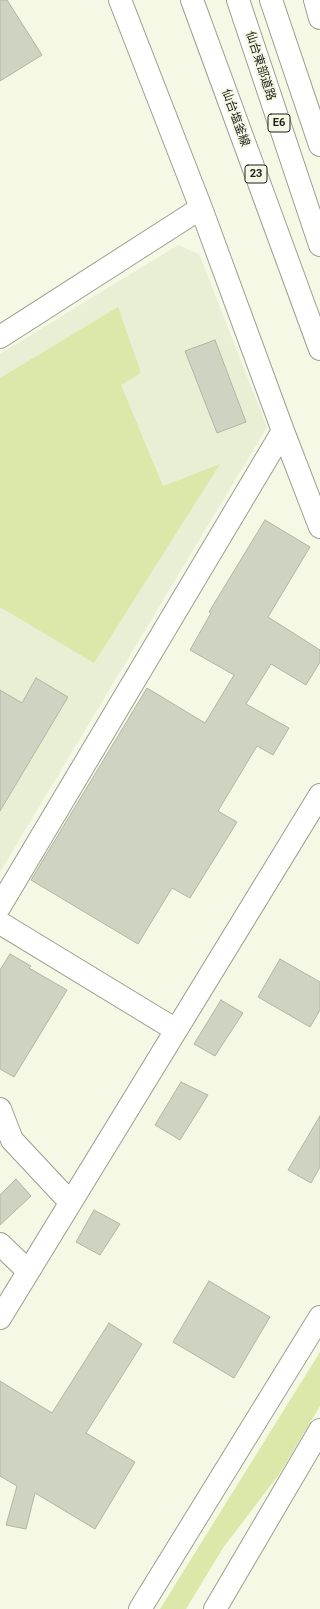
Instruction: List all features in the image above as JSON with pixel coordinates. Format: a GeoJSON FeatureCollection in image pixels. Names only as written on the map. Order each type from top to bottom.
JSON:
{"type":"FeatureCollection","features":[{"type":"Feature","properties":{"kind":"main road"},"geometry":{"type":"LineString","coordinates":[[120,0],[201,208],[320,527]]}},
{"type":"Feature","properties":{"kind":"main road","name":"仙台塩釜線"},"geometry":{"type":"LineString","coordinates":[[192,0],[320,349]]}},
{"type":"Feature","properties":{"kind":"main road","name":"仙台東部道路"},"geometry":{"type":"LineString","coordinates":[[238,0],[320,245]]}},
{"type":"Feature","properties":{"kind":"main road"},"geometry":{"type":"LineString","coordinates":[[272,0],[320,145]]}},
{"type":"Feature","properties":{"kind":"main road"},"geometry":{"type":"LineString","coordinates":[[315,0],[320,18]]}},
{"type":"Feature","properties":{"kind":"main road"},"geometry":{"type":"LineString","coordinates":[[0,337],[201,208]]}},
{"type":"Feature","properties":{"kind":"main road"},"geometry":{"type":"LineString","coordinates":[[0,906],[283,431]]}},
{"type":"Feature","properties":{"kind":"main road"},"geometry":{"type":"LineString","coordinates":[[0,1318],[320,795]]}},
{"type":"Feature","properties":{"kind":"main road"},"geometry":{"type":"LineString","coordinates":[[0,923],[176,1030]]}},
{"type":"Feature","properties":{"kind":"main road"},"geometry":{"type":"LineString","coordinates":[[0,1109],[12,1140],[70,1202]]}},
{"type":"Feature","properties":{"kind":"main road"},"geometry":{"type":"LineString","coordinates":[[0,1244],[28,1271]]}},
{"type":"Feature","properties":{"kind":"main road"},"geometry":{"type":"LineString","coordinates":[[140,1609],[320,1317]]}},
{"type":"Feature","properties":{"kind":"main road"},"geometry":{"type":"LineString","coordinates":[[215,1609],[313,1458],[320,1430]]}},
{"type":"Feature","properties":{"kind":"shaded area"},"geometry":{"type":"Polygon","coordinates":[[[178,245],[199,254],[267,427],[0,872],[0,354],[178,245]]]}},
{"type":"Feature","properties":{"kind":"green space"},"geometry":{"type":"Polygon","coordinates":[[[118,307],[141,373],[121,385],[163,486],[220,464],[94,663],[0,607],[0,378],[118,307]]]}},
{"type":"Feature","properties":{"kind":"green space"},"geometry":{"type":"Polygon","coordinates":[[[320,1352],[320,1406],[280,1473],[223,1548],[186,1609],[160,1609],[320,1352]]]}},
{"type":"Feature","properties":{"kind":"building"},"geometry":{"type":"Polygon","coordinates":[[[0,0],[7,0],[42,55],[0,81],[0,0]]]}},
{"type":"Feature","properties":{"kind":"building"},"geometry":{"type":"Polygon","coordinates":[[[215,340],[246,422],[217,433],[185,351],[215,340]]]}},
{"type":"Feature","properties":{"kind":"building"},"geometry":{"type":"Polygon","coordinates":[[[265,520],[310,547],[268,617],[320,650],[320,662],[306,685],[271,664],[246,704],[289,728],[273,755],[257,746],[218,811],[237,822],[190,898],[172,888],[138,944],[31,880],[147,688],[205,723],[234,675],[190,650],[211,613],[209,612],[265,520]]]}},
{"type":"Feature","properties":{"kind":"building"},"geometry":{"type":"Polygon","coordinates":[[[36,678],[68,697],[0,811],[0,690],[22,703],[36,678]]]}},
{"type":"Feature","properties":{"kind":"building"},"geometry":{"type":"Polygon","coordinates":[[[10,954],[31,966],[29,968],[67,990],[14,1077],[0,1069],[0,970],[10,954]]]}},
{"type":"Feature","properties":{"kind":"building"},"geometry":{"type":"Polygon","coordinates":[[[280,959],[320,982],[320,1010],[310,1027],[258,997],[280,959]]]}},
{"type":"Feature","properties":{"kind":"building"},"geometry":{"type":"Polygon","coordinates":[[[221,1000],[243,1013],[215,1056],[194,1044],[221,1000]]]}},
{"type":"Feature","properties":{"kind":"building"},"geometry":{"type":"Polygon","coordinates":[[[181,1082],[208,1095],[180,1140],[155,1125],[181,1082]]]}},
{"type":"Feature","properties":{"kind":"building"},"geometry":{"type":"Polygon","coordinates":[[[320,1116],[320,1167],[311,1183],[288,1170],[320,1116]]]}},
{"type":"Feature","properties":{"kind":"building"},"geometry":{"type":"Polygon","coordinates":[[[16,1179],[31,1196],[0,1225],[0,1195],[16,1179]]]}},
{"type":"Feature","properties":{"kind":"building"},"geometry":{"type":"Polygon","coordinates":[[[94,1210],[120,1224],[100,1255],[76,1242],[94,1210]]]}},
{"type":"Feature","properties":{"kind":"building"},"geometry":{"type":"Polygon","coordinates":[[[209,1281],[270,1317],[234,1378],[173,1342],[209,1281]]]}},
{"type":"Feature","properties":{"kind":"building"},"geometry":{"type":"Polygon","coordinates":[[[109,1323],[142,1344],[86,1433],[135,1462],[95,1529],[35,1493],[26,1529],[6,1525],[17,1486],[0,1476],[0,1381],[52,1413],[109,1323]]]}}]}
